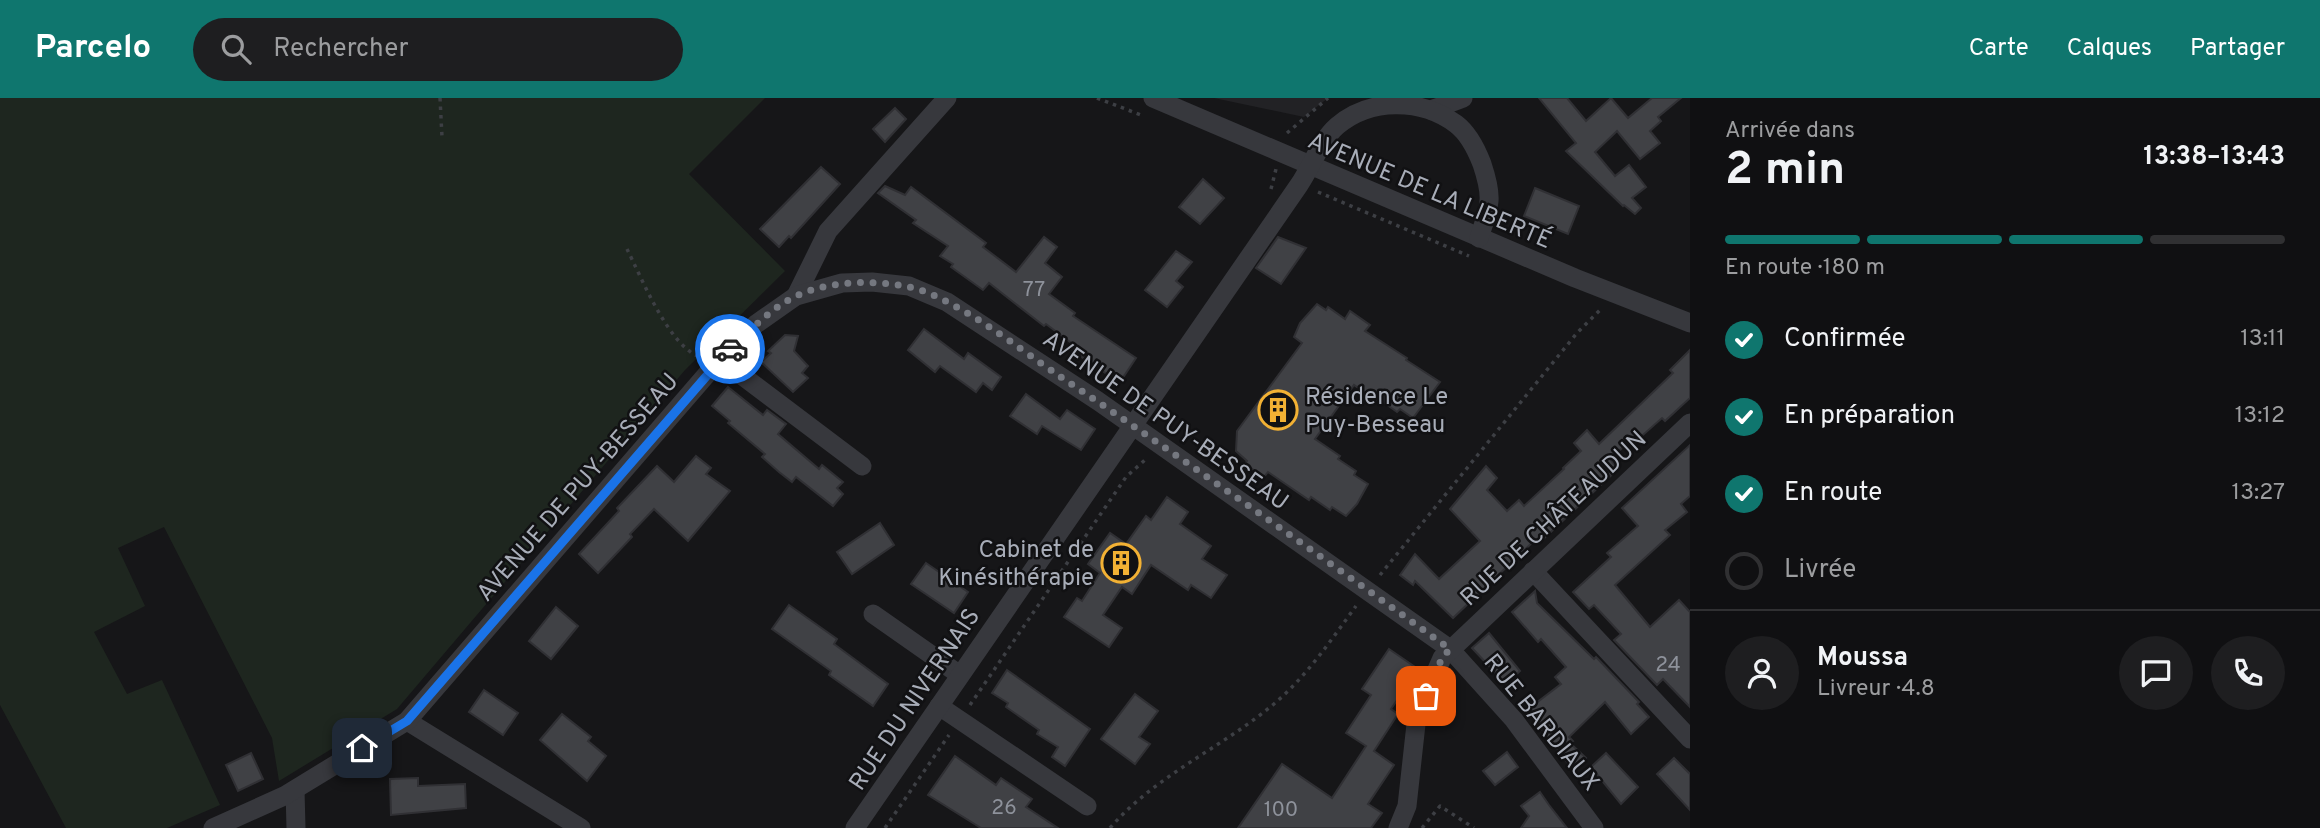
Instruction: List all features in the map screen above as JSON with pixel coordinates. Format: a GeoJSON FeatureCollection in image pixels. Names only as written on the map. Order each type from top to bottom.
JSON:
{"type":"FeatureCollection","features":[{"type":"Feature","properties":{"kind":"street"},"geometry":{"type":"LineString","coordinates":[[796,296],[828,231],[947,98]]}},
{"type":"Feature","properties":{"kind":"street","name":"AVENUE DE LA LIBERTÉ"},"geometry":{"type":"LineString","coordinates":[[1153,98],[1479,238],[1690,323]]}},
{"type":"Feature","properties":{"kind":"street"},"geometry":{"type":"LineString","coordinates":[[1431,110],[1462,99],[1458,125]]}},
{"type":"Feature","properties":{"kind":"street","name":"RUE DU NIVERNAIS"},"geometry":{"type":"LineString","coordinates":[[855,828],[1336,126],[1357,111],[1393,102],[1431,110]]}},
{"type":"Feature","properties":{"kind":"street"},"geometry":{"type":"LineString","coordinates":[[1431,110],[1458,125],[1477,152],[1486,177],[1489,200],[1479,238]]}},
{"type":"Feature","properties":{"kind":"street","name":"AVENUE DE PUY-BESSEAU"},"geometry":{"type":"LineString","coordinates":[[213,828],[295,790],[407,721],[720,359],[756,324],[796,296],[842,283],[872,282],[908,286],[947,302],[1161,445],[1450,649]]}},
{"type":"Feature","properties":{"kind":"street"},"geometry":{"type":"LineString","coordinates":[[720,359],[862,466]]}},
{"type":"Feature","properties":{"kind":"street","name":"RUE DE CHÂTEAUDUN"},"geometry":{"type":"LineString","coordinates":[[1398,828],[1407,806],[1417,715],[1442,658],[1690,423]]}},
{"type":"Feature","properties":{"kind":"street"},"geometry":{"type":"LineString","coordinates":[[1533,570],[1690,739]]}},
{"type":"Feature","properties":{"kind":"street"},"geometry":{"type":"LineString","coordinates":[[873,614],[960,675]]}},
{"type":"Feature","properties":{"kind":"street","name":"RUE BARDIAUX"},"geometry":{"type":"LineString","coordinates":[[1450,649],[1514,720],[1594,828]]}},
{"type":"Feature","properties":{"kind":"street"},"geometry":{"type":"LineString","coordinates":[[939,706],[1087,806]]}},
{"type":"Feature","properties":{"kind":"street"},"geometry":{"type":"LineString","coordinates":[[407,721],[581,828]]}},
{"type":"Feature","properties":{"kind":"street"},"geometry":{"type":"LineString","coordinates":[[295,790],[296,828]]}},
{"type":"Feature","properties":{"kind":"path"},"geometry":{"type":"LineString","coordinates":[[440,98],[442,137]]}},
{"type":"Feature","properties":{"kind":"path"},"geometry":{"type":"LineString","coordinates":[[1275,174],[1277,151],[1285,134],[1328,98]]}},
{"type":"Feature","properties":{"kind":"path"},"geometry":{"type":"LineString","coordinates":[[627,249],[661,316],[681,344],[704,359],[720,359]]}},
{"type":"Feature","properties":{"kind":"path"},"geometry":{"type":"LineString","coordinates":[[885,828],[1126,477],[1161,445]]}},
{"type":"Feature","properties":{"kind":"path"},"geometry":{"type":"LineString","coordinates":[[1422,828],[1440,806],[1474,828]]}},
{"type":"Feature","properties":{"kind":"shaded area"},"geometry":{"type":"Polygon","coordinates":[[[0,98],[765,98],[689,174],[785,271],[685,370],[397,709],[279,781],[272,738],[164,527],[118,548],[145,606],[94,632],[127,694],[162,680],[220,805],[167,828],[66,828],[0,705],[0,98]]]}},
{"type":"Feature","properties":{"kind":"shaded area"},"geometry":{"type":"Polygon","coordinates":[[[1214,98],[1328,98],[1304,117],[1214,98]]]}},
{"type":"Feature","properties":{"kind":"building"},"geometry":{"type":"Polygon","coordinates":[[[1539,98],[1567,98],[1586,121],[1611,98],[1628,118],[1652,98],[1681,98],[1658,117],[1661,121],[1650,131],[1660,143],[1640,159],[1617,131],[1595,152],[1615,176],[1629,165],[1646,187],[1632,198],[1641,208],[1635,214],[1623,206],[1566,151],[1576,143],[1539,98]]]}},
{"type":"Feature","properties":{"kind":"building"},"geometry":{"type":"Polygon","coordinates":[[[895,108],[906,119],[885,142],[873,129],[895,108]]]}},
{"type":"Feature","properties":{"kind":"building"},"geometry":{"type":"Polygon","coordinates":[[[821,167],[840,184],[791,238],[789,236],[779,247],[760,229],[821,167]]]}},
{"type":"Feature","properties":{"kind":"building"},"geometry":{"type":"Polygon","coordinates":[[[1203,179],[1224,198],[1200,224],[1179,207],[1203,179]]]}},
{"type":"Feature","properties":{"kind":"building"},"geometry":{"type":"Polygon","coordinates":[[[885,186],[905,195],[911,187],[986,243],[983,247],[1016,272],[1044,237],[1057,247],[1045,263],[1062,277],[1049,294],[1075,313],[1073,316],[1136,358],[1122,379],[1115,374],[1113,378],[1071,350],[1074,345],[1046,324],[1044,326],[989,283],[983,290],[951,267],[953,264],[940,256],[948,246],[913,223],[916,220],[878,193],[885,186]]]}},
{"type":"Feature","properties":{"kind":"building"},"geometry":{"type":"Polygon","coordinates":[[[1535,188],[1579,206],[1568,234],[1524,216],[1535,188]]]}},
{"type":"Feature","properties":{"kind":"building"},"geometry":{"type":"Polygon","coordinates":[[[1278,237],[1306,248],[1281,284],[1256,268],[1278,237]]]}},
{"type":"Feature","properties":{"kind":"building"},"geometry":{"type":"Polygon","coordinates":[[[1176,251],[1192,262],[1176,281],[1183,287],[1167,307],[1145,290],[1176,251]]]}},
{"type":"Feature","properties":{"kind":"building","name":"Résidence Le Puy-Besseau"},"geometry":{"type":"Polygon","coordinates":[[[1317,304],[1326,310],[1328,307],[1345,319],[1350,311],[1370,325],[1365,331],[1440,382],[1413,418],[1400,409],[1397,412],[1379,399],[1377,401],[1354,385],[1315,439],[1340,456],[1338,459],[1356,471],[1354,475],[1368,484],[1357,504],[1346,516],[1332,507],[1330,510],[1311,497],[1309,500],[1268,472],[1264,477],[1245,464],[1247,461],[1236,451],[1237,431],[1302,343],[1294,337],[1300,323],[1317,304]]]}},
{"type":"Feature","properties":{"kind":"building"},"geometry":{"type":"Polygon","coordinates":[[[924,329],[964,359],[968,353],[1001,377],[992,390],[983,383],[976,392],[940,366],[935,372],[908,350],[924,329]]]}},
{"type":"Feature","properties":{"kind":"building"},"geometry":{"type":"Polygon","coordinates":[[[785,335],[798,336],[794,351],[808,366],[802,373],[808,378],[793,392],[761,362],[785,335]]]}},
{"type":"Feature","properties":{"kind":"building"},"geometry":{"type":"Polygon","coordinates":[[[1690,350],[1690,398],[1665,421],[1662,418],[1635,442],[1632,439],[1610,459],[1618,469],[1538,544],[1535,540],[1453,618],[1415,581],[1413,585],[1400,575],[1415,554],[1439,579],[1480,541],[1450,509],[1486,466],[1497,478],[1487,490],[1507,511],[1519,500],[1524,506],[1581,451],[1574,443],[1587,430],[1599,444],[1673,373],[1670,370],[1690,350]]]}},
{"type":"Feature","properties":{"kind":"building"},"geometry":{"type":"Polygon","coordinates":[[[728,387],[763,415],[767,410],[786,424],[778,434],[819,469],[822,465],[843,482],[837,488],[843,494],[833,506],[796,477],[792,482],[779,472],[762,457],[765,454],[712,406],[728,387]]]}},
{"type":"Feature","properties":{"kind":"building"},"geometry":{"type":"Polygon","coordinates":[[[1026,394],[1060,419],[1067,410],[1095,429],[1081,450],[1042,426],[1037,434],[1010,416],[1026,394]]]}},
{"type":"Feature","properties":{"kind":"building"},"geometry":{"type":"Polygon","coordinates":[[[1690,445],[1690,496],[1681,504],[1687,512],[1665,530],[1670,535],[1615,585],[1650,627],[1679,600],[1690,612],[1690,707],[1663,679],[1657,685],[1614,640],[1621,634],[1594,605],[1589,609],[1573,592],[1611,557],[1607,553],[1638,526],[1622,508],[1690,445]]]}},
{"type":"Feature","properties":{"kind":"building"},"geometry":{"type":"Polygon","coordinates":[[[696,456],[711,468],[706,474],[730,491],[688,541],[654,509],[598,573],[579,554],[657,466],[674,482],[696,456]]]}},
{"type":"Feature","properties":{"kind":"building"},"geometry":{"type":"Polygon","coordinates":[[[1167,497],[1188,512],[1180,524],[1211,546],[1202,559],[1227,575],[1211,598],[1191,585],[1188,590],[1151,565],[1132,594],[1122,587],[1103,615],[1122,628],[1109,647],[1064,617],[1077,598],[1082,601],[1100,573],[1088,564],[1110,533],[1126,544],[1146,516],[1151,520],[1167,497]]]}},
{"type":"Feature","properties":{"kind":"building"},"geometry":{"type":"Polygon","coordinates":[[[880,523],[894,545],[852,574],[837,552],[880,523]]]}},
{"type":"Feature","properties":{"kind":"building"},"geometry":{"type":"Polygon","coordinates":[[[926,563],[968,592],[954,613],[911,584],[926,563]]]}},
{"type":"Feature","properties":{"kind":"building"},"geometry":{"type":"Polygon","coordinates":[[[1535,591],[1537,603],[1594,659],[1596,657],[1639,702],[1637,704],[1649,717],[1631,734],[1605,702],[1569,737],[1573,741],[1570,743],[1586,758],[1573,770],[1527,710],[1561,684],[1555,677],[1566,667],[1541,639],[1538,642],[1512,612],[1535,591]]]}},
{"type":"Feature","properties":{"kind":"building"},"geometry":{"type":"Polygon","coordinates":[[[789,605],[837,639],[834,644],[888,684],[873,706],[829,675],[831,671],[772,629],[789,605]]]}},
{"type":"Feature","properties":{"kind":"building"},"geometry":{"type":"Polygon","coordinates":[[[556,607],[578,626],[551,659],[529,641],[556,607]]]}},
{"type":"Feature","properties":{"kind":"building"},"geometry":{"type":"Polygon","coordinates":[[[1489,633],[1520,671],[1506,684],[1472,648],[1489,633]]]}},
{"type":"Feature","properties":{"kind":"building"},"geometry":{"type":"Polygon","coordinates":[[[1389,649],[1418,669],[1391,709],[1398,714],[1374,751],[1394,765],[1368,804],[1382,813],[1371,828],[1238,828],[1282,764],[1332,798],[1366,746],[1346,733],[1371,695],[1362,689],[1389,649]]]}},
{"type":"Feature","properties":{"kind":"building"},"geometry":{"type":"Polygon","coordinates":[[[1007,670],[1090,729],[1065,766],[1052,757],[1058,747],[1037,734],[1039,730],[1006,707],[1008,703],[992,693],[1007,670]]]}},
{"type":"Feature","properties":{"kind":"building"},"geometry":{"type":"Polygon","coordinates":[[[484,690],[518,713],[503,735],[469,712],[484,690]]]}},
{"type":"Feature","properties":{"kind":"building"},"geometry":{"type":"Polygon","coordinates":[[[1135,694],[1158,711],[1139,737],[1150,744],[1135,764],[1101,739],[1135,694]]]}},
{"type":"Feature","properties":{"kind":"building"},"geometry":{"type":"Polygon","coordinates":[[[562,714],[591,737],[588,741],[606,756],[587,781],[540,740],[562,714]]]}},
{"type":"Feature","properties":{"kind":"building"},"geometry":{"type":"Polygon","coordinates":[[[1507,752],[1518,767],[1495,785],[1483,771],[1507,752]]]}},
{"type":"Feature","properties":{"kind":"building"},"geometry":{"type":"Polygon","coordinates":[[[251,753],[263,779],[238,791],[226,765],[251,753]]]}},
{"type":"Feature","properties":{"kind":"building"},"geometry":{"type":"Polygon","coordinates":[[[1606,753],[1638,787],[1621,804],[1591,767],[1606,753]]]}},
{"type":"Feature","properties":{"kind":"building"},"geometry":{"type":"Polygon","coordinates":[[[955,756],[996,785],[1001,778],[1032,799],[1026,807],[1058,828],[981,828],[928,795],[955,756]]]}},
{"type":"Feature","properties":{"kind":"building"},"geometry":{"type":"Polygon","coordinates":[[[1674,758],[1690,774],[1690,810],[1657,774],[1674,758]]]}},
{"type":"Feature","properties":{"kind":"building"},"geometry":{"type":"Polygon","coordinates":[[[418,778],[418,786],[465,784],[466,808],[391,815],[390,779],[418,778]]]}},
{"type":"Feature","properties":{"kind":"building"},"geometry":{"type":"Polygon","coordinates":[[[1540,792],[1567,828],[1521,828],[1529,816],[1521,806],[1540,792]]]}},
{"type":"Feature","properties":{"kind":"way so far"},"geometry":{"type":"LineString","coordinates":[[730,349],[756,324],[796,296],[842,283],[872,282],[908,286],[947,302],[1098,401],[1450,649],[1442,658],[1426,696]]}},
{"type":"Feature","properties":{"kind":"place","name":"Résidence Le Puy-Besseau"},"geometry":{"type":"Point","coordinates":[1278,410]}},
{"type":"Feature","properties":{"kind":"place","name":"Cabinet de Kinésithérapie"},"geometry":{"type":"Point","coordinates":[1121,563]}},
{"type":"Feature","properties":{"kind":"route"},"geometry":{"type":"LineString","coordinates":[[362,748],[407,721],[730,349]]}}]}
